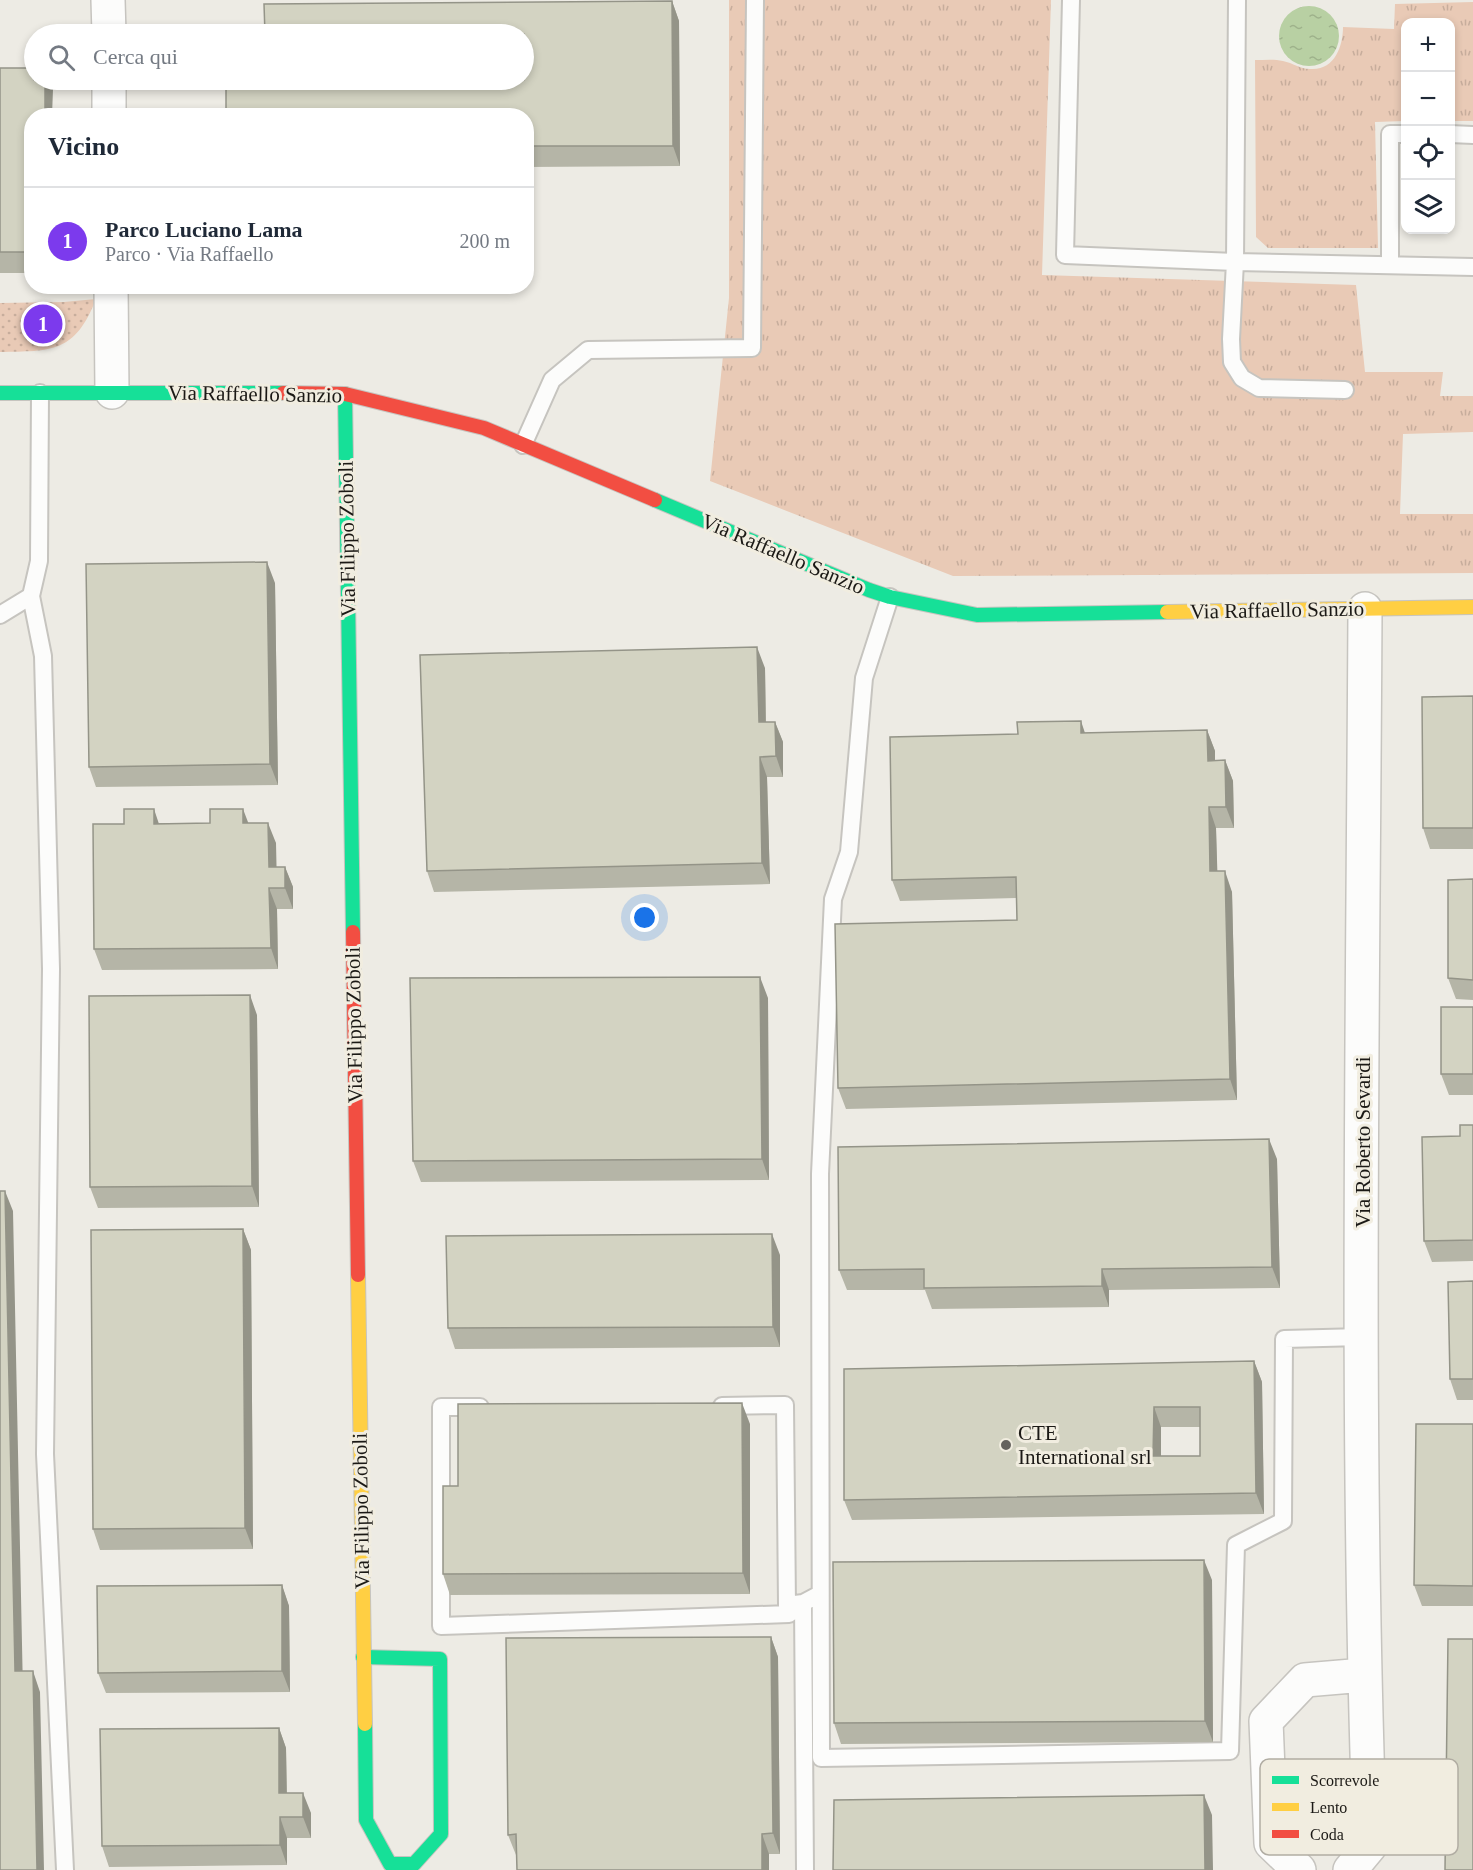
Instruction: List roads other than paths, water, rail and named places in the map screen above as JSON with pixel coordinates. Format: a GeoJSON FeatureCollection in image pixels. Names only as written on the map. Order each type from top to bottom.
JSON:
{"type":"FeatureCollection","features":[{"type":"Feature","properties":{"kind":"street"},"geometry":{"type":"LineString","coordinates":[[108,0],[109,24]]}},
{"type":"Feature","properties":{"kind":"street"},"geometry":{"type":"LineString","coordinates":[[109,90],[109,108]]}},
{"type":"Feature","properties":{"kind":"street"},"geometry":{"type":"LineString","coordinates":[[111,294],[112,392]]}},
{"type":"Feature","properties":{"kind":"street","name":"Via Raffaello Sanzio"},"geometry":{"type":"LineString","coordinates":[[0,393],[345,394],[484,428],[869,590],[890,597],[977,615],[1473,607]]}},
{"type":"Feature","properties":{"kind":"street","name":"Via Filippo Zoboli"},"geometry":{"type":"LineString","coordinates":[[345,394],[363,1657],[366,1820],[390,1864],[414,1864],[441,1833],[440,1659],[363,1657]]}},
{"type":"Feature","properties":{"kind":"street","name":"Via Roberto Sevardi"},"geometry":{"type":"LineString","coordinates":[[1365,609],[1362,1337],[1364,1675],[1367,1759]]}},
{"type":"Feature","properties":{"kind":"street"},"geometry":{"type":"LineString","coordinates":[[1267,1759],[1266,1720],[1305,1680],[1364,1675]]}},
{"type":"Feature","properties":{"kind":"street"},"geometry":{"type":"LineString","coordinates":[[1283,1855],[1299,1870]]}},
{"type":"Feature","properties":{"kind":"street","name":"Via Roberto Sevardi"},"geometry":{"type":"LineString","coordinates":[[1350,1870],[1362,1855]]}},
{"type":"Feature","properties":{"kind":"lane"},"geometry":{"type":"LineString","coordinates":[[523,445],[552,380],[588,350],[752,348],[756,0]]}},
{"type":"Feature","properties":{"kind":"lane"},"geometry":{"type":"LineString","coordinates":[[1071,0],[1065,255],[1235,262],[1473,267]]}},
{"type":"Feature","properties":{"kind":"lane"},"geometry":{"type":"LineString","coordinates":[[1237,0],[1232,362],[1242,378],[1259,388],[1346,390]]}},
{"type":"Feature","properties":{"kind":"lane"},"geometry":{"type":"LineString","coordinates":[[1390,266],[1390,134],[1401,134]]}},
{"type":"Feature","properties":{"kind":"lane"},"geometry":{"type":"LineString","coordinates":[[1455,135],[1473,135]]}},
{"type":"Feature","properties":{"kind":"lane"},"geometry":{"type":"LineString","coordinates":[[40,393],[39,561],[31,596],[43,656],[51,969],[45,1454],[65,1870]]}},
{"type":"Feature","properties":{"kind":"lane"},"geometry":{"type":"LineString","coordinates":[[0,615],[31,596]]}},
{"type":"Feature","properties":{"kind":"lane"},"geometry":{"type":"LineString","coordinates":[[890,597],[864,678],[849,852],[833,899],[820,1174],[820,1758],[1230,1751],[1236,1545],[1283,1521],[1284,1339],[1362,1337]]}},
{"type":"Feature","properties":{"kind":"lane"},"geometry":{"type":"LineString","coordinates":[[702,1406],[785,1405],[805,1870]]}},
{"type":"Feature","properties":{"kind":"lane"},"geometry":{"type":"LineString","coordinates":[[500,1407],[441,1407],[441,1626],[789,1614],[795,1604],[820,1594]]}},
{"type":"Feature","properties":{"kind":"water"},"geometry":{"type":"Polygon","coordinates":[[[1303,6],[1315,6],[1326,11],[1334,19],[1339,36],[1337,48],[1326,61],[1315,66],[1303,66],[1292,61],[1284,53],[1279,42],[1279,30],[1284,19],[1292,11],[1303,6]]]}},
{"type":"Feature","properties":{"kind":"place","name":"Parco Luciano Lama"},"geometry":{"type":"Point","coordinates":[43,324]}},
{"type":"Feature","properties":{"kind":"place","name":"CTE International srl"},"geometry":{"type":"Point","coordinates":[1006,1445]}}]}
